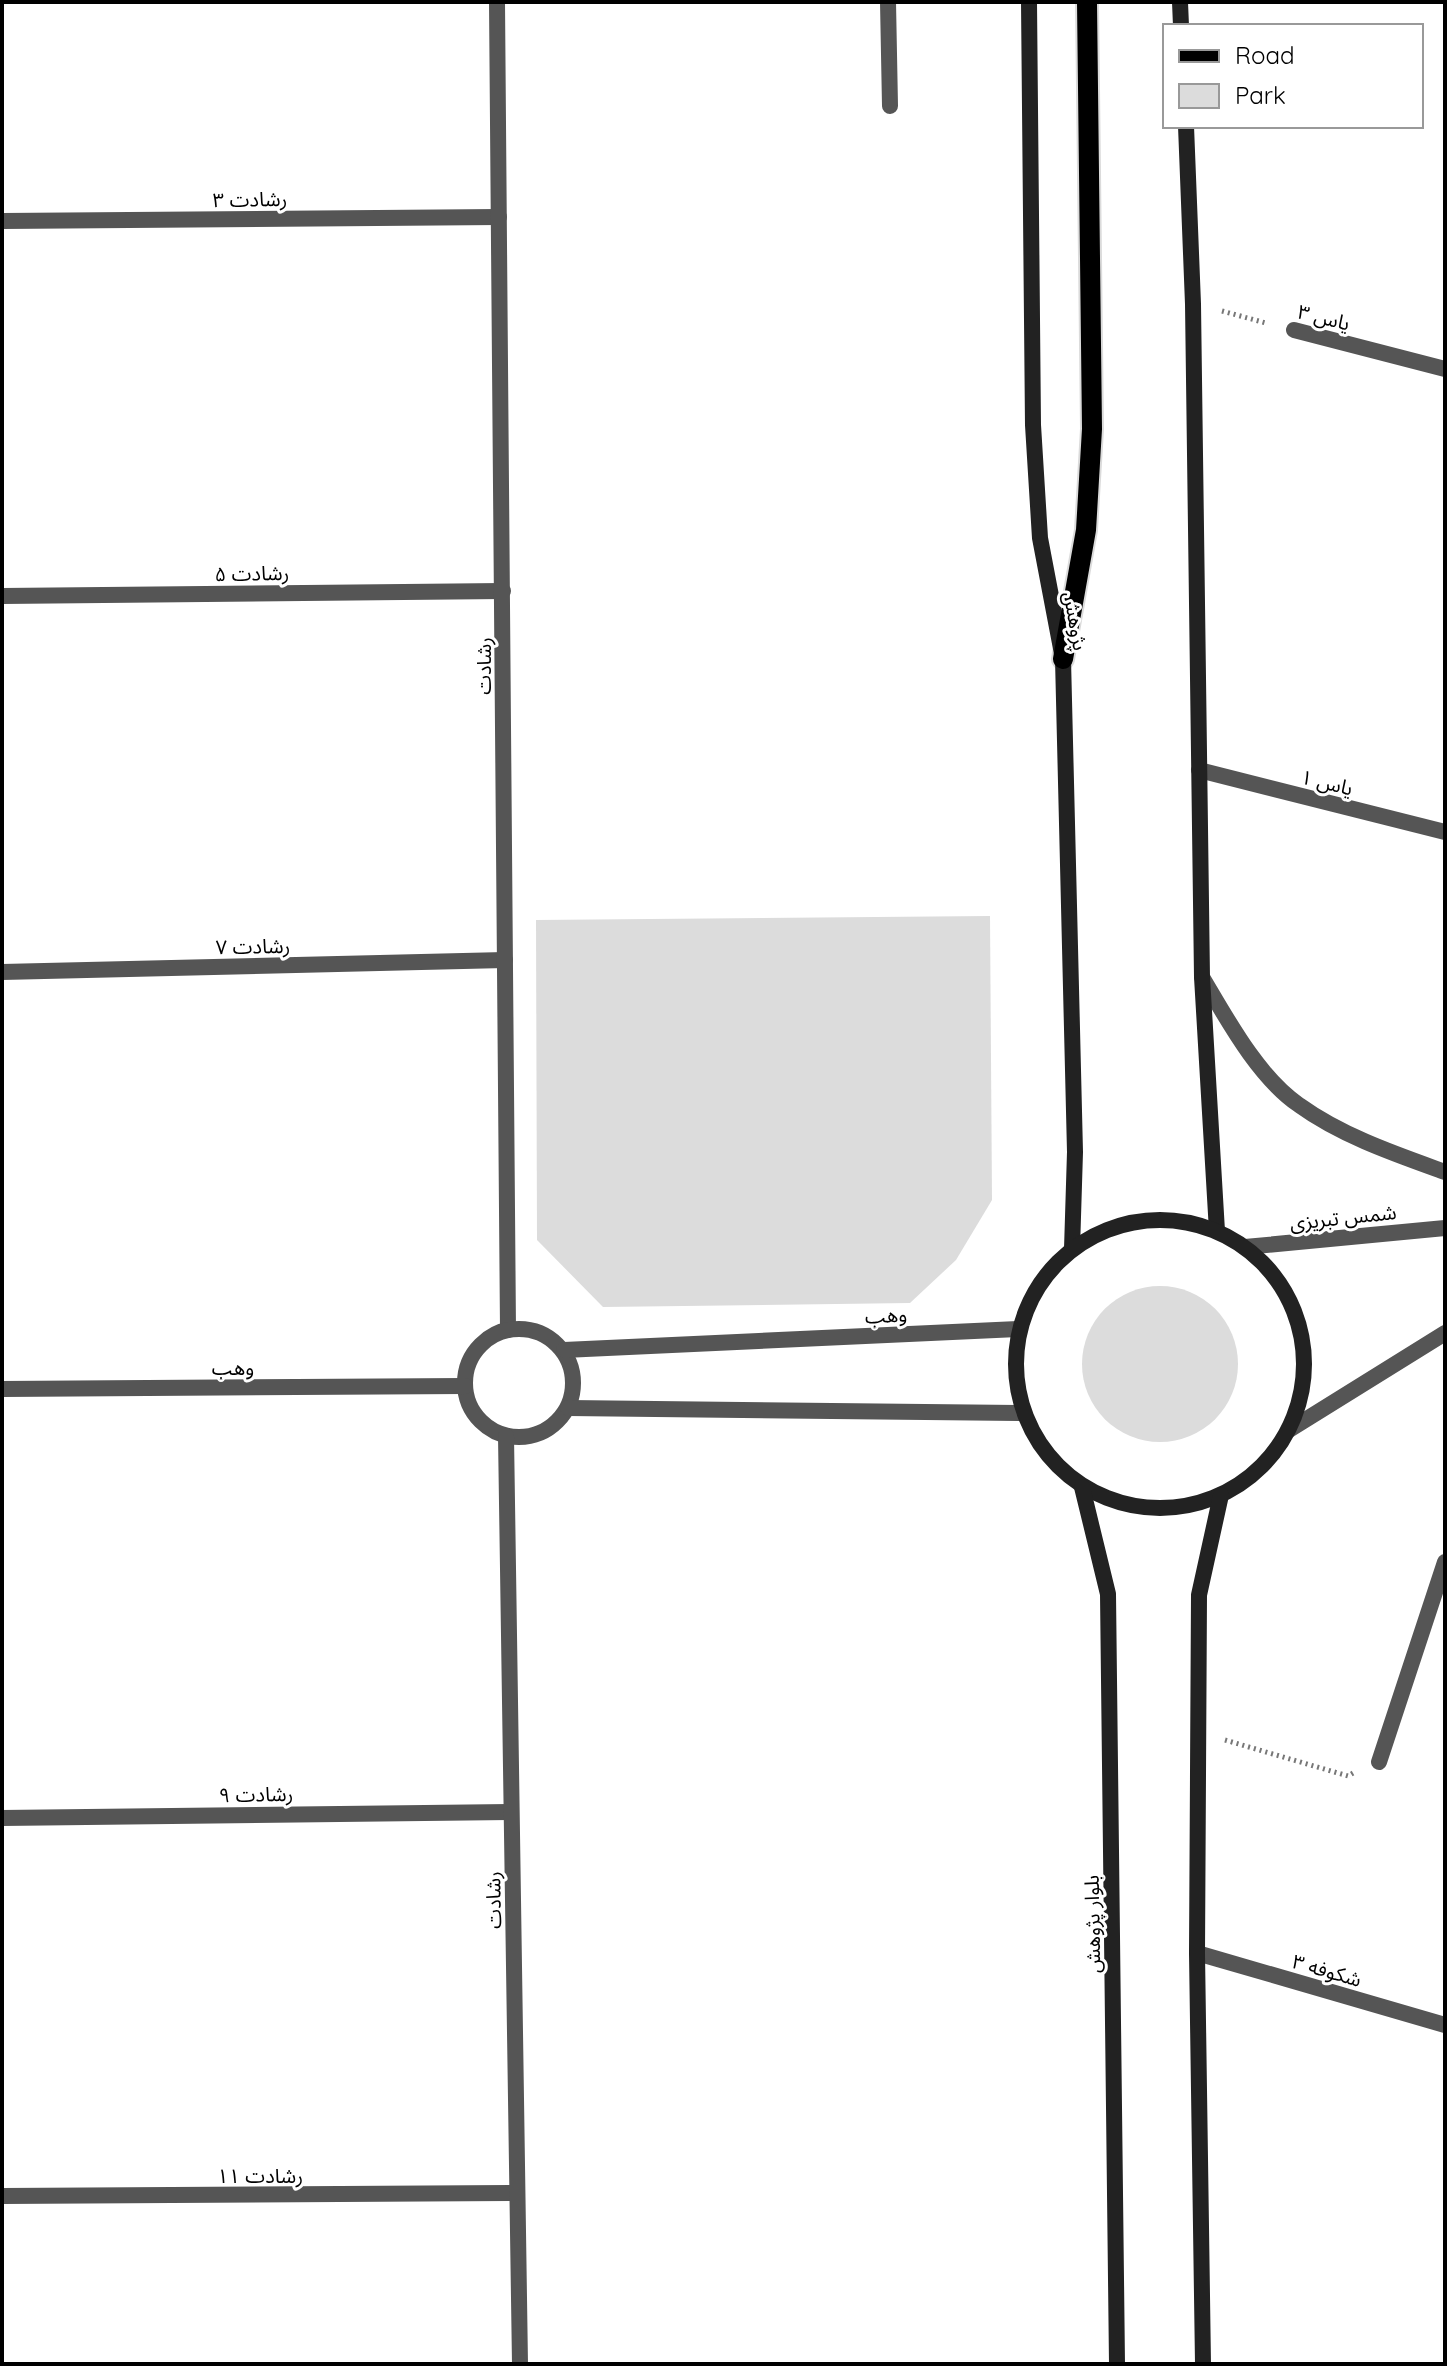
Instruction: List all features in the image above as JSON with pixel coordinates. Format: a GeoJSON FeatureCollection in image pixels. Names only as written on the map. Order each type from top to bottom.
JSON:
{"type":"FeatureCollection","features":[{"type":"Feature","properties":{"kind":"main road","name":"پژوهش"},"geometry":{"type":"LineString","coordinates":[[1029,2],[1033,425],[1040,538],[1063,659],[1075,1152],[1072,1249]]}},
{"type":"Feature","properties":{"kind":"main road"},"geometry":{"type":"LineString","coordinates":[[1063,659],[1086,530],[1092,429],[1087,2]]}},
{"type":"Feature","properties":{"kind":"main road"},"geometry":{"type":"LineString","coordinates":[[1180,2],[1181,24]]}},
{"type":"Feature","properties":{"kind":"main road"},"geometry":{"type":"LineString","coordinates":[[1186,128],[1193,304],[1202,977],[1217,1231]]}},
{"type":"Feature","properties":{"kind":"main road"},"geometry":{"type":"LineString","coordinates":[[1142,1220],[1181,1221],[1217,1231],[1245,1247],[1269,1269],[1287,1295],[1303,1339],[1304,1385],[1289,1430],[1261,1468],[1221,1495],[1175,1509],[1127,1505],[1082,1487],[1046,1455],[1023,1413],[1014,1371],[1018,1329],[1029,1301],[1045,1275],[1072,1249],[1106,1230],[1142,1220]]}},
{"type":"Feature","properties":{"kind":"main road","name":"بلوار پژوهش"},"geometry":{"type":"LineString","coordinates":[[1082,1487],[1108,1594],[1117,2364]]}},
{"type":"Feature","properties":{"kind":"main road"},"geometry":{"type":"LineString","coordinates":[[1203,2364],[1197,1953],[1199,1595],[1221,1495]]}},
{"type":"Feature","properties":{"kind":"street","name":"رشادت"},"geometry":{"type":"LineString","coordinates":[[497,2],[508,1330]]}},
{"type":"Feature","properties":{"kind":"street"},"geometry":{"type":"LineString","coordinates":[[888,2],[890,106]]}},
{"type":"Feature","properties":{"kind":"street","name":"رشادت ۳"},"geometry":{"type":"LineString","coordinates":[[2,221],[499,217]]}},
{"type":"Feature","properties":{"kind":"street","name":"یاس ۳"},"geometry":{"type":"LineString","coordinates":[[1294,330],[1445,369]]}},
{"type":"Feature","properties":{"kind":"street","name":"رشادت ۵"},"geometry":{"type":"LineString","coordinates":[[2,596],[503,591]]}},
{"type":"Feature","properties":{"kind":"street","name":"یاس ۱"},"geometry":{"type":"LineString","coordinates":[[1199,770],[1445,832]]}},
{"type":"Feature","properties":{"kind":"street","name":"رشادت ۷"},"geometry":{"type":"LineString","coordinates":[[2,972],[505,960]]}},
{"type":"Feature","properties":{"kind":"street"},"geometry":{"type":"LineString","coordinates":[[1202,977],[1241,1044],[1297,1104],[1374,1146],[1445,1172]]}},
{"type":"Feature","properties":{"kind":"street","name":"شمس تبریزی"},"geometry":{"type":"LineString","coordinates":[[1245,1247],[1445,1228]]}},
{"type":"Feature","properties":{"kind":"street","name":"وهب"},"geometry":{"type":"LineString","coordinates":[[564,1350],[1018,1329]]}},
{"type":"Feature","properties":{"kind":"street"},"geometry":{"type":"LineString","coordinates":[[508,1330],[539,1332],[564,1350],[574,1379],[568,1408],[557,1423],[541,1433],[524,1437],[506,1436],[477,1417],[465,1386],[466,1370],[481,1344],[508,1330]]}},
{"type":"Feature","properties":{"kind":"street"},"geometry":{"type":"LineString","coordinates":[[1289,1430],[1445,1333]]}},
{"type":"Feature","properties":{"kind":"street","name":"وهب"},"geometry":{"type":"LineString","coordinates":[[2,1389],[465,1386]]}},
{"type":"Feature","properties":{"kind":"street"},"geometry":{"type":"LineString","coordinates":[[568,1408],[1023,1413]]}},
{"type":"Feature","properties":{"kind":"street","name":"رشادت"},"geometry":{"type":"LineString","coordinates":[[506,1436],[520,2364]]}},
{"type":"Feature","properties":{"kind":"street"},"geometry":{"type":"LineString","coordinates":[[1379,1762],[1445,1562]]}},
{"type":"Feature","properties":{"kind":"street","name":"رشادت ۹"},"geometry":{"type":"LineString","coordinates":[[2,1818],[511,1812]]}},
{"type":"Feature","properties":{"kind":"street","name":"شکوفه ۳"},"geometry":{"type":"LineString","coordinates":[[1197,1953],[1445,2025]]}},
{"type":"Feature","properties":{"kind":"street","name":"رشادت ۱۱"},"geometry":{"type":"LineString","coordinates":[[2,2196],[517,2193]]}},
{"type":"Feature","properties":{"kind":"path","name":"یاس ۳"},"geometry":{"type":"LineString","coordinates":[[1193,304],[1294,330]]}},
{"type":"Feature","properties":{"kind":"path"},"geometry":{"type":"LineString","coordinates":[[1198,1732],[1348,1776],[1379,1762]]}},
{"type":"Feature","properties":{"kind":"green space"},"geometry":{"type":"Polygon","coordinates":[[[990,916],[992,1200],[956,1260],[910,1303],[603,1307],[537,1240],[536,920],[990,916]]]}},
{"type":"Feature","properties":{"kind":"green space"},"geometry":{"type":"Polygon","coordinates":[[[1160,1286],[1190,1292],[1215,1309],[1232,1334],[1238,1364],[1232,1394],[1215,1419],[1190,1436],[1160,1442],[1130,1436],[1105,1419],[1088,1394],[1082,1364],[1088,1334],[1105,1309],[1130,1292],[1160,1286]]]}}]}
